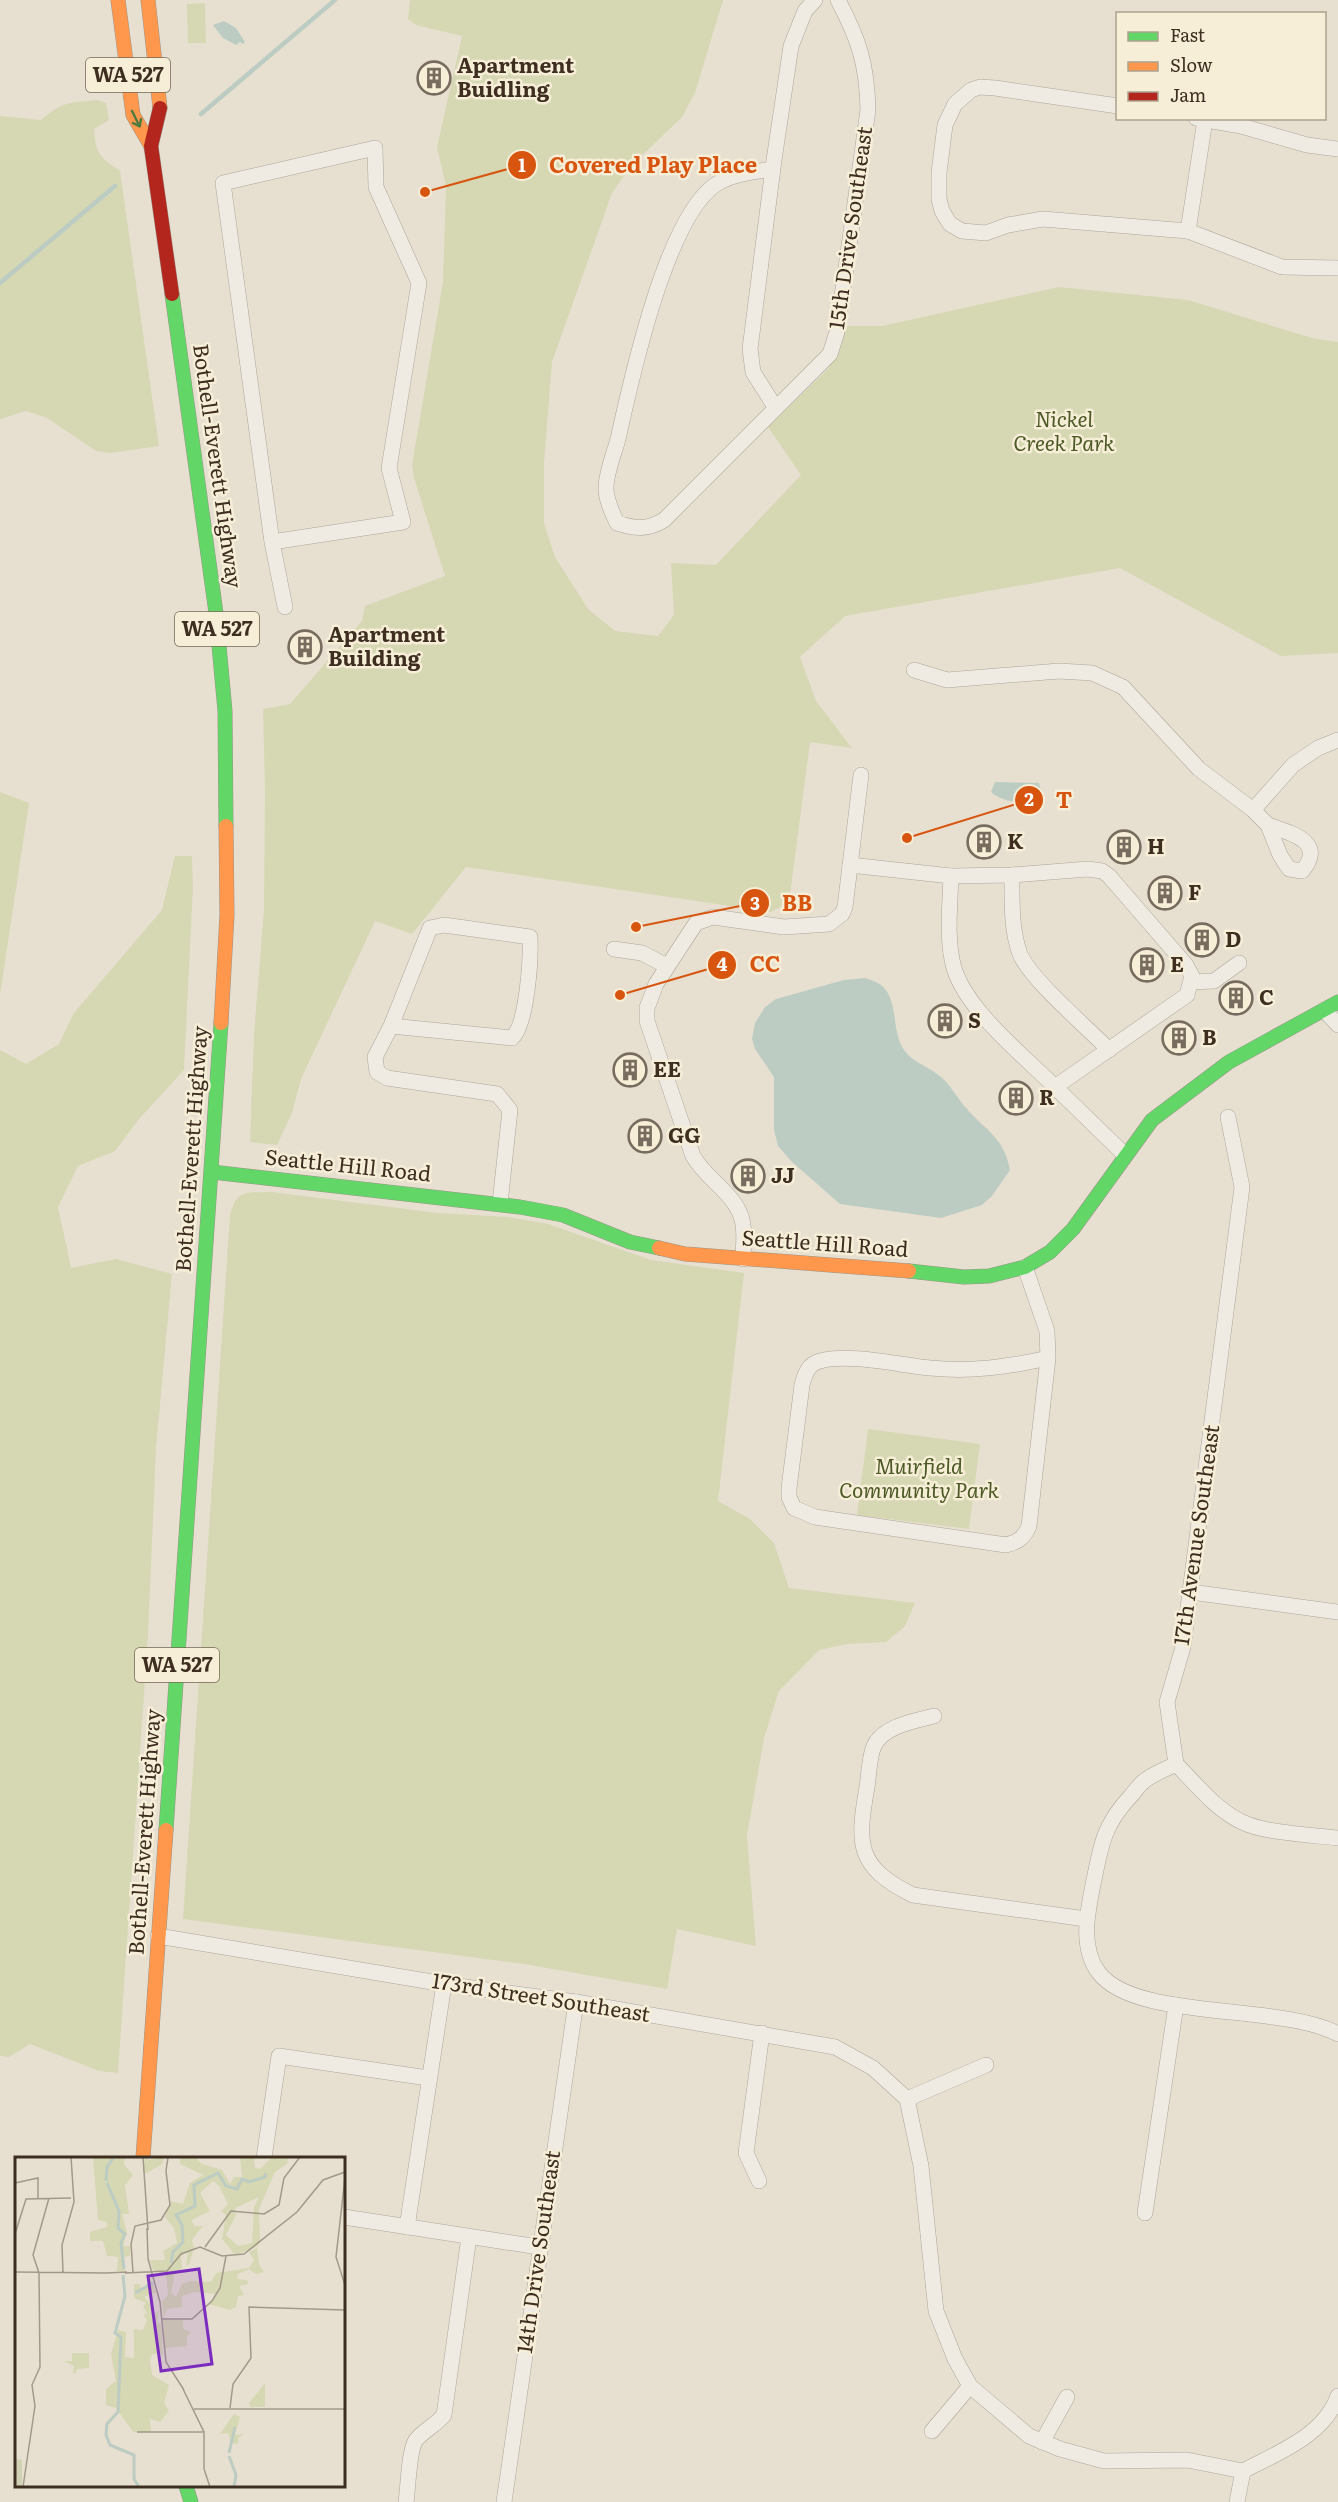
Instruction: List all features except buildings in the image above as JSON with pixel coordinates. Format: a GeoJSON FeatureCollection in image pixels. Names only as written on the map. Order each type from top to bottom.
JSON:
{"type":"FeatureCollection","features":[{"type":"Feature","properties":{"kind":"main road","name":"Bothell-Everett Highway"},"geometry":{"type":"LineString","coordinates":[[118,0],[133,115],[151,146]]}},
{"type":"Feature","properties":{"kind":"main road","name":"Bothell-Everett Highway"},"geometry":{"type":"LineString","coordinates":[[143,2157],[212,1172],[227,915],[225,711],[216,613],[151,146],[160,110],[148,0]]}},
{"type":"Feature","properties":{"kind":"main road"},"geometry":{"type":"LineString","coordinates":[[151,23],[154,0]]}},
{"type":"Feature","properties":{"kind":"main road","name":"Seattle Hill Road"},"geometry":{"type":"LineString","coordinates":[[212,1172],[500,1203],[563,1215],[630,1242],[685,1254],[877,1267],[964,1277],[989,1276],[1025,1267],[1050,1252],[1073,1229],[1152,1120],[1229,1062],[1338,1002]]}},
{"type":"Feature","properties":{"kind":"main road"},"geometry":{"type":"LineString","coordinates":[[186,2487],[191,2502]]}},
{"type":"Feature","properties":{"kind":"street"},"geometry":{"type":"LineString","coordinates":[[775,407],[753,372],[750,349],[772,169],[791,46],[805,11],[815,0]]}},
{"type":"Feature","properties":{"kind":"street","name":"15th Drive Southeast"},"geometry":{"type":"LineString","coordinates":[[772,169],[745,174],[716,185],[692,210],[682,229],[668,262],[648,324],[629,389],[606,488],[610,508],[617,523],[638,530],[664,520],[830,354],[837,332],[868,110],[867,86],[861,51],[856,34],[838,0]]}},
{"type":"Feature","properties":{"kind":"street"},"geometry":{"type":"LineString","coordinates":[[1116,106],[980,87],[970,90],[955,104],[945,125],[939,173],[939,199],[942,211],[950,224],[962,231],[986,233],[1008,225],[1043,219],[1188,231],[1282,267],[1338,268]]}},
{"type":"Feature","properties":{"kind":"street"},"geometry":{"type":"LineString","coordinates":[[1188,231],[1201,120]]}},
{"type":"Feature","properties":{"kind":"street"},"geometry":{"type":"LineString","coordinates":[[1207,120],[1241,126],[1308,145],[1338,149]]}},
{"type":"Feature","properties":{"kind":"street"},"geometry":{"type":"LineString","coordinates":[[272,542],[403,522],[389,468],[419,283],[376,187],[375,148],[223,183],[272,542],[285,607]]}},
{"type":"Feature","properties":{"kind":"street"},"geometry":{"type":"LineString","coordinates":[[914,670],[947,680],[1059,670],[1092,674],[1123,687],[1199,769],[1253,810],[1268,825]]}},
{"type":"Feature","properties":{"kind":"street"},"geometry":{"type":"LineString","coordinates":[[1253,810],[1293,765],[1318,748],[1338,740]]}},
{"type":"Feature","properties":{"kind":"street"},"geometry":{"type":"LineString","coordinates":[[743,1259],[744,1225],[741,1214],[734,1203],[698,1165],[693,1156],[647,1021],[651,995],[696,922],[713,917],[784,927],[829,924],[836,920],[845,907],[861,775]]}},
{"type":"Feature","properties":{"kind":"street"},"geometry":{"type":"LineString","coordinates":[[850,865],[951,876],[1012,875],[1088,869],[1102,871],[1109,876],[1186,964],[1192,976],[1192,982],[1187,995],[1055,1087]]}},
{"type":"Feature","properties":{"kind":"street"},"geometry":{"type":"LineString","coordinates":[[1012,875],[1015,933],[1021,955],[1033,974],[1109,1050]]}},
{"type":"Feature","properties":{"kind":"street"},"geometry":{"type":"LineString","coordinates":[[951,876],[951,951],[960,983],[974,1006],[1125,1155]]}},
{"type":"Feature","properties":{"kind":"street"},"geometry":{"type":"LineString","coordinates":[[391,1026],[512,1038],[522,1025],[531,952],[530,938],[444,925],[430,928],[391,1026],[375,1057],[377,1072],[387,1078],[497,1094],[510,1110],[500,1203]]}},
{"type":"Feature","properties":{"kind":"street"},"geometry":{"type":"LineString","coordinates":[[614,949],[642,953],[667,966]]}},
{"type":"Feature","properties":{"kind":"street"},"geometry":{"type":"LineString","coordinates":[[1192,982],[1214,981],[1239,963]]}},
{"type":"Feature","properties":{"kind":"street"},"geometry":{"type":"LineString","coordinates":[[1324,1010],[1338,1025]]}},
{"type":"Feature","properties":{"kind":"street","name":"17th Avenue Southeast"},"geometry":{"type":"LineString","coordinates":[[1176,1764],[1167,1702],[1183,1647],[1242,1187],[1228,1117]]}},
{"type":"Feature","properties":{"kind":"street"},"geometry":{"type":"LineString","coordinates":[[1025,1267],[1047,1331],[1048,1358],[1029,1526],[1026,1534],[1017,1542],[1006,1545],[815,1517],[803,1514],[794,1508],[789,1497],[789,1488],[802,1385],[810,1365],[817,1361],[839,1359],[981,1371],[1048,1358]]}},
{"type":"Feature","properties":{"kind":"street"},"geometry":{"type":"LineString","coordinates":[[1191,1592],[1338,1612]]}},
{"type":"Feature","properties":{"kind":"street"},"geometry":{"type":"LineString","coordinates":[[934,1716],[895,1726],[874,1745],[860,1827],[863,1848],[874,1869],[890,1884],[914,1895],[1086,1918]]}},
{"type":"Feature","properties":{"kind":"street"},"geometry":{"type":"LineString","coordinates":[[1338,1838],[1286,1832],[1242,1823],[1219,1808],[1176,1764],[1144,1781],[1113,1816],[1101,1845],[1086,1918],[1088,1948],[1098,1972],[1116,1987],[1176,2006],[1297,2019],[1325,2027],[1338,2034]]}},
{"type":"Feature","properties":{"kind":"street","name":"173rd Street Southeast"},"geometry":{"type":"LineString","coordinates":[[158,1936],[444,1984],[576,2002],[835,2047],[873,2068],[907,2099]]}},
{"type":"Feature","properties":{"kind":"street"},"geometry":{"type":"LineString","coordinates":[[407,2227],[444,1984]]}},
{"type":"Feature","properties":{"kind":"street","name":"14th Drive Southeast"},"geometry":{"type":"LineString","coordinates":[[504,2502],[576,2002]]}},
{"type":"Feature","properties":{"kind":"street"},"geometry":{"type":"LineString","coordinates":[[1145,2213],[1176,2006]]}},
{"type":"Feature","properties":{"kind":"street"},"geometry":{"type":"LineString","coordinates":[[759,2181],[746,2154],[762,2033]]}},
{"type":"Feature","properties":{"kind":"street"},"geometry":{"type":"LineString","coordinates":[[264,2157],[279,2056],[428,2078]]}},
{"type":"Feature","properties":{"kind":"street"},"geometry":{"type":"LineString","coordinates":[[986,2065],[907,2099],[921,2166],[936,2311],[955,2359],[970,2386],[1029,2436],[1060,2449],[1104,2461],[1187,2460],[1243,2471],[1303,2439],[1333,2410],[1338,2396]]}},
{"type":"Feature","properties":{"kind":"street"},"geometry":{"type":"LineString","coordinates":[[345,2217],[539,2247]]}},
{"type":"Feature","properties":{"kind":"street"},"geometry":{"type":"LineString","coordinates":[[406,2502],[414,2442],[444,2415],[469,2237]]}},
{"type":"Feature","properties":{"kind":"street"},"geometry":{"type":"LineString","coordinates":[[932,2431],[970,2386]]}},
{"type":"Feature","properties":{"kind":"street"},"geometry":{"type":"LineString","coordinates":[[1042,2442],[1067,2397]]}},
{"type":"Feature","properties":{"kind":"street"},"geometry":{"type":"LineString","coordinates":[[1237,2502],[1243,2471]]}},
{"type":"Feature","properties":{"kind":"green space","name":"Nickel Creek Park"},"geometry":{"type":"Polygon","coordinates":[[[410,0],[723,0],[695,93],[682,117],[630,167],[612,193],[552,362],[544,463],[544,523],[555,557],[588,609],[615,631],[658,636],[674,615],[671,563],[716,565],[801,475],[768,427],[828,369],[847,326],[882,326],[1059,287],[1188,300],[1312,338],[1338,342],[1338,653],[1281,656],[1120,568],[845,616],[800,657],[816,701],[852,748],[810,742],[789,902],[771,912],[466,867],[412,934],[375,921],[301,1079],[292,1113],[277,1145],[250,1142],[254,1034],[264,909],[263,709],[290,704],[362,621],[365,606],[445,576],[412,465],[443,282],[446,186],[437,147],[462,36],[416,25],[408,19],[410,0]]]}},
{"type":"Feature","properties":{"kind":"green space"},"geometry":{"type":"Polygon","coordinates":[[[205,3],[206,43],[188,43],[187,4],[205,3]]]}},
{"type":"Feature","properties":{"kind":"green space"},"geometry":{"type":"Polygon","coordinates":[[[97,100],[106,103],[109,120],[94,129],[96,144],[103,158],[120,171],[159,446],[111,453],[96,451],[47,418],[26,411],[0,419],[0,116],[41,120],[55,109],[67,104],[97,100]]]}},
{"type":"Feature","properties":{"kind":"green space"},"geometry":{"type":"Polygon","coordinates":[[[0,792],[29,803],[0,995],[0,792]]]}},
{"type":"Feature","properties":{"kind":"green space"},"geometry":{"type":"Polygon","coordinates":[[[175,856],[192,856],[193,886],[184,1070],[139,1119],[115,1151],[78,1166],[58,1207],[71,1268],[116,1259],[172,1274],[156,1448],[148,1636],[118,2073],[99,2071],[30,2044],[9,2057],[0,2056],[0,1050],[26,1064],[59,1044],[74,1013],[162,910],[175,856]]]}},
{"type":"Feature","properties":{"kind":"green space"},"geometry":{"type":"Polygon","coordinates":[[[272,1192],[438,1213],[508,1217],[548,1224],[651,1260],[744,1273],[718,1501],[750,1519],[774,1543],[789,1588],[915,1603],[905,1626],[886,1642],[847,1644],[819,1650],[779,1691],[764,1738],[747,1836],[756,1946],[677,1929],[667,1989],[524,1964],[183,1919],[230,1215],[240,1196],[272,1192]]]}},
{"type":"Feature","properties":{"kind":"green space","name":"Muirfield Community Park"},"geometry":{"type":"Polygon","coordinates":[[[868,1429],[980,1444],[969,1529],[857,1515],[868,1429]]]}},
{"type":"Feature","properties":{"kind":"shaded area"},"geometry":{"type":"Polygon","coordinates":[[[224,21],[236,28],[245,42],[243,44],[240,42],[236,45],[223,38],[213,25],[224,21]]]}},
{"type":"Feature","properties":{"kind":"shaded area"},"geometry":{"type":"Polygon","coordinates":[[[995,782],[1039,783],[1040,797],[1022,802],[1002,799],[991,792],[995,782]]]}},
{"type":"Feature","properties":{"kind":"shaded area"},"geometry":{"type":"Polygon","coordinates":[[[865,978],[876,982],[887,992],[893,1008],[897,1034],[907,1054],[942,1078],[967,1109],[999,1142],[1010,1170],[992,1196],[982,1205],[941,1218],[840,1204],[791,1161],[778,1146],[774,1130],[774,1077],[755,1049],[752,1039],[755,1023],[765,1007],[776,999],[844,980],[865,978]]]}},
{"type":"Feature","properties":{"kind":"waterway"},"geometry":{"type":"LineString","coordinates":[[201,114],[335,0]]}},
{"type":"Feature","properties":{"kind":"waterway"},"geometry":{"type":"LineString","coordinates":[[0,283],[115,186]]}},
{"type":"Feature","properties":{"kind":"traffic: fast"},"geometry":{"type":"LineString","coordinates":[[172,294],[216,613],[225,711],[226,826]]}},
{"type":"Feature","properties":{"kind":"traffic: fast"},"geometry":{"type":"LineString","coordinates":[[909,1271],[964,1277],[989,1276],[1025,1267],[1050,1252],[1073,1229],[1152,1120],[1229,1062],[1338,1002]]}},
{"type":"Feature","properties":{"kind":"traffic: fast"},"geometry":{"type":"LineString","coordinates":[[166,1830],[221,1023]]}},
{"type":"Feature","properties":{"kind":"traffic: fast"},"geometry":{"type":"LineString","coordinates":[[212,1172],[520,1207],[563,1215],[630,1242],[659,1248]]}},
{"type":"Feature","properties":{"kind":"traffic: fast"},"geometry":{"type":"LineString","coordinates":[[186,2487],[191,2502]]}},
{"type":"Feature","properties":{"kind":"traffic: slow"},"geometry":{"type":"LineString","coordinates":[[118,0],[133,115],[151,146]]}},
{"type":"Feature","properties":{"kind":"traffic: slow"},"geometry":{"type":"LineString","coordinates":[[148,0],[160,108]]}},
{"type":"Feature","properties":{"kind":"traffic: slow"},"geometry":{"type":"LineString","coordinates":[[221,1023],[227,915],[226,826]]}},
{"type":"Feature","properties":{"kind":"traffic: slow"},"geometry":{"type":"LineString","coordinates":[[659,1248],[685,1254],[909,1271]]}},
{"type":"Feature","properties":{"kind":"traffic: slow"},"geometry":{"type":"LineString","coordinates":[[143,2157],[166,1830]]}},
{"type":"Feature","properties":{"kind":"traffic: jam"},"geometry":{"type":"LineString","coordinates":[[160,108],[151,146],[172,294]]}},
{"type":"Feature","properties":{"kind":"place","name":"Apartment Buidling"},"geometry":{"type":"Point","coordinates":[434,78]}},
{"type":"Feature","properties":{"kind":"place","name":"Covered Play Place"},"geometry":{"type":"Point","coordinates":[425,192]}},
{"type":"Feature","properties":{"kind":"place","name":"Apartment Building"},"geometry":{"type":"Point","coordinates":[305,647]}},
{"type":"Feature","properties":{"kind":"place","name":"T"},"geometry":{"type":"Point","coordinates":[907,838]}},
{"type":"Feature","properties":{"kind":"place","name":"K"},"geometry":{"type":"Point","coordinates":[984,842]}},
{"type":"Feature","properties":{"kind":"place","name":"H"},"geometry":{"type":"Point","coordinates":[1124,847]}},
{"type":"Feature","properties":{"kind":"place","name":"F"},"geometry":{"type":"Point","coordinates":[1165,893]}},
{"type":"Feature","properties":{"kind":"place","name":"BB"},"geometry":{"type":"Point","coordinates":[636,927]}},
{"type":"Feature","properties":{"kind":"place","name":"D"},"geometry":{"type":"Point","coordinates":[1202,940]}},
{"type":"Feature","properties":{"kind":"place","name":"E"},"geometry":{"type":"Point","coordinates":[1147,965]}},
{"type":"Feature","properties":{"kind":"place","name":"CC"},"geometry":{"type":"Point","coordinates":[620,995]}},
{"type":"Feature","properties":{"kind":"place","name":"C"},"geometry":{"type":"Point","coordinates":[1236,998]}},
{"type":"Feature","properties":{"kind":"place","name":"S"},"geometry":{"type":"Point","coordinates":[945,1021]}},
{"type":"Feature","properties":{"kind":"place","name":"B"},"geometry":{"type":"Point","coordinates":[1179,1038]}},
{"type":"Feature","properties":{"kind":"place","name":"EE"},"geometry":{"type":"Point","coordinates":[630,1070]}},
{"type":"Feature","properties":{"kind":"place","name":"R"},"geometry":{"type":"Point","coordinates":[1016,1098]}},
{"type":"Feature","properties":{"kind":"place","name":"GG"},"geometry":{"type":"Point","coordinates":[645,1136]}},
{"type":"Feature","properties":{"kind":"place","name":"JJ"},"geometry":{"type":"Point","coordinates":[748,1176]}}]}
